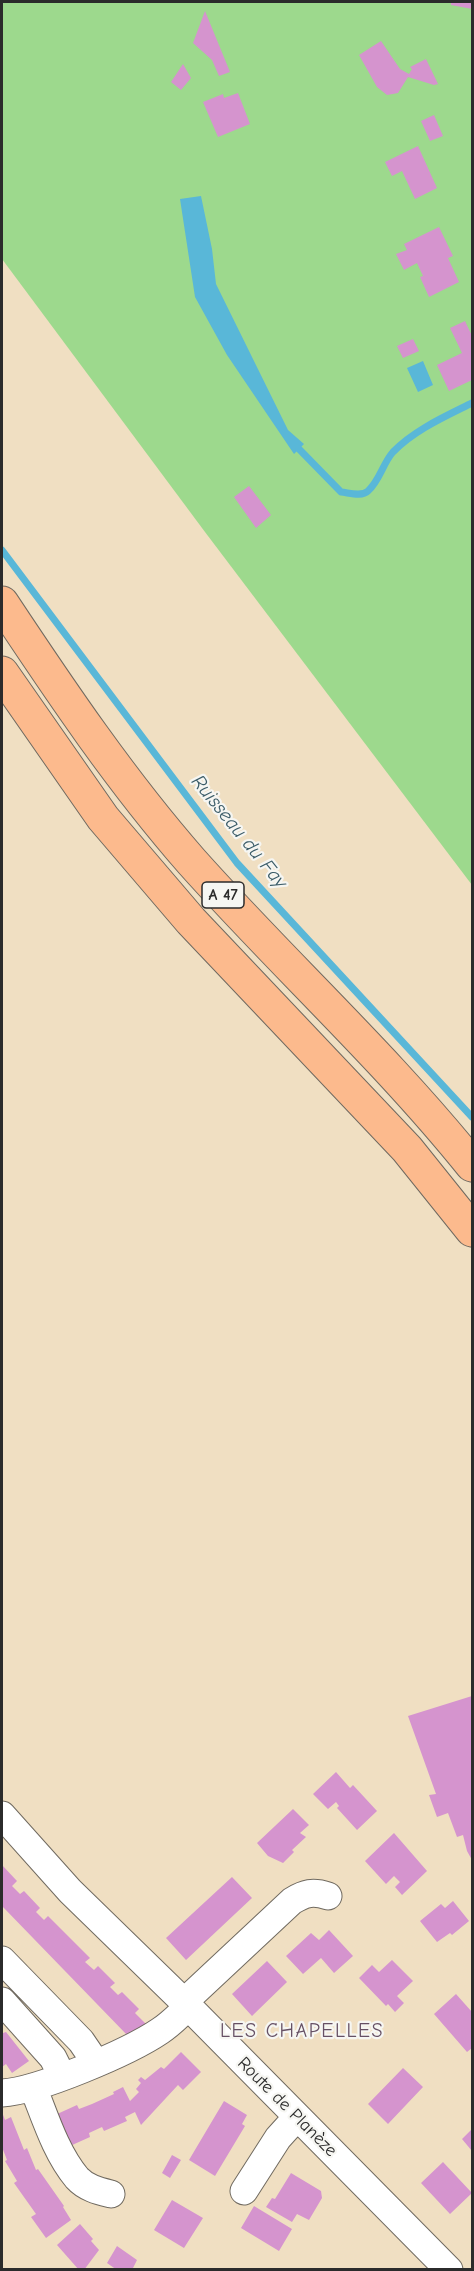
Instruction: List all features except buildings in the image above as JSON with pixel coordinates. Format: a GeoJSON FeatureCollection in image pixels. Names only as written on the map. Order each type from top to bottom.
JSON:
{"type":"FeatureCollection","features":[{"type":"Feature","properties":{"kind":"highway","name":"A 47"},"geometry":{"type":"LineString","coordinates":[[2,603],[113,765],[156,819],[261,936],[424,1108],[472,1165]]}},
{"type":"Feature","properties":{"kind":"highway","name":"A 47"},"geometry":{"type":"LineString","coordinates":[[2,673],[103,818],[183,913],[407,1149],[472,1230]]}},
{"type":"Feature","properties":{"kind":"street","name":"Route de Planèze"},"geometry":{"type":"LineString","coordinates":[[2,1815],[70,1891],[186,2004],[448,2270]]}},
{"type":"Feature","properties":{"kind":"street"},"geometry":{"type":"LineString","coordinates":[[2,2093],[33,2087],[96,2063],[158,2033],[292,1901],[304,1894],[317,1892],[328,1896]]}},
{"type":"Feature","properties":{"kind":"street"},"geometry":{"type":"LineString","coordinates":[[2,1960],[81,2040],[96,2063]]}},
{"type":"Feature","properties":{"kind":"street"},"geometry":{"type":"LineString","coordinates":[[2,2001],[53,2058],[62,2076]]}},
{"type":"Feature","properties":{"kind":"street"},"geometry":{"type":"LineString","coordinates":[[33,2087],[58,2145],[78,2178],[89,2187],[111,2194]]}},
{"type":"Feature","properties":{"kind":"street"},"geometry":{"type":"LineString","coordinates":[[244,2191],[278,2138],[297,2117]]}},
{"type":"Feature","properties":{"kind":"green space"},"geometry":{"type":"Polygon","coordinates":[[[2,2],[472,2],[472,885],[2,259],[2,2]]]}},
{"type":"Feature","properties":{"kind":"water"},"geometry":{"type":"Polygon","coordinates":[[[201,196],[212,249],[216,284],[288,430],[304,444],[294,454],[227,355],[195,297],[180,199],[201,196]]]}},
{"type":"Feature","properties":{"kind":"water"},"geometry":{"type":"Polygon","coordinates":[[[423,361],[433,385],[418,392],[407,368],[423,361]]]}},
{"type":"Feature","properties":{"kind":"waterway"},"geometry":{"type":"LineString","coordinates":[[299,449],[341,492],[363,494],[372,487],[390,456],[401,444],[431,424],[472,403]]}},
{"type":"Feature","properties":{"kind":"waterway","name":"Ruisseau du Fay"},"geometry":{"type":"LineString","coordinates":[[2,550],[237,863],[472,1117]]}},
{"type":"Feature","properties":{"kind":"district","name":"LES CHAPELLES"},"geometry":{"type":"Point","coordinates":[302,2031]}}]}
